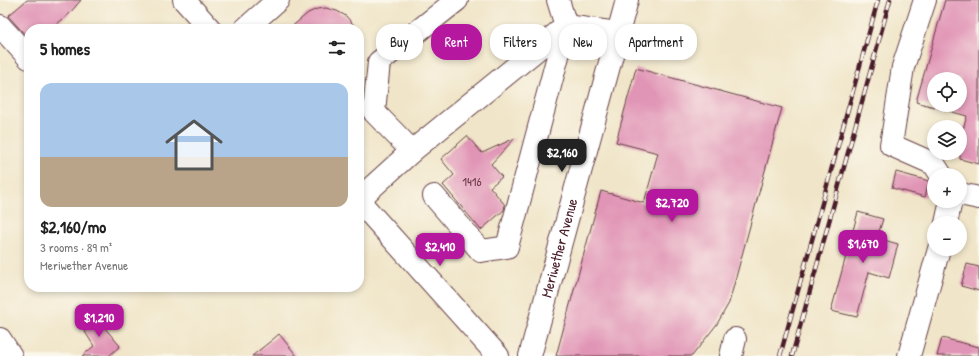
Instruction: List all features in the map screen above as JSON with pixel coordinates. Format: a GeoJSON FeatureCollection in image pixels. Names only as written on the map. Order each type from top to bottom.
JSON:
{"type":"FeatureCollection","features":[{"type":"Feature","properties":{"kind":"street"},"geometry":{"type":"LineString","coordinates":[[184,0],[206,24]]}},
{"type":"Feature","properties":{"kind":"street"},"geometry":{"type":"LineString","coordinates":[[251,24],[278,0]]}},
{"type":"Feature","properties":{"kind":"street"},"geometry":{"type":"LineString","coordinates":[[412,151],[374,112],[379,62],[456,0]]}},
{"type":"Feature","properties":{"kind":"street"},"geometry":{"type":"LineString","coordinates":[[558,0],[565,24]]}},
{"type":"Feature","properties":{"kind":"street","name":"Meriwether Avenue"},"geometry":{"type":"LineString","coordinates":[[620,24],[627,0]]}},
{"type":"Feature","properties":{"kind":"street"},"geometry":{"type":"LineString","coordinates":[[925,0],[903,67],[891,145],[934,164],[937,168]]}},
{"type":"Feature","properties":{"kind":"street"},"geometry":{"type":"LineString","coordinates":[[0,26],[24,52]]}},
{"type":"Feature","properties":{"kind":"street"},"geometry":{"type":"LineString","coordinates":[[364,195],[412,151],[559,32]]}},
{"type":"Feature","properties":{"kind":"street","name":"Meriwether Avenue"},"geometry":{"type":"LineString","coordinates":[[530,356],[615,44]]}},
{"type":"Feature","properties":{"kind":"street"},"geometry":{"type":"LineString","coordinates":[[434,196],[481,251],[507,247],[559,52]]}},
{"type":"Feature","properties":{"kind":"street"},"geometry":{"type":"LineString","coordinates":[[967,202],[979,198]]}},
{"type":"Feature","properties":{"kind":"street"},"geometry":{"type":"LineString","coordinates":[[364,206],[498,356]]}},
{"type":"Feature","properties":{"kind":"street"},"geometry":{"type":"LineString","coordinates":[[909,356],[937,256]]}},
{"type":"Feature","properties":{"kind":"street"},"geometry":{"type":"LineString","coordinates":[[0,339],[11,356]]}},
{"type":"Feature","properties":{"kind":"building"},"geometry":{"type":"Polygon","coordinates":[[[27,0],[81,0],[69,14],[57,24],[24,24],[24,34],[8,16],[27,0]]]}},
{"type":"Feature","properties":{"kind":"building"},"geometry":{"type":"Polygon","coordinates":[[[945,0],[979,0],[979,164],[964,160],[967,160],[967,120],[966,120],[967,116],[952,112],[967,112],[967,72],[927,72],[927,105],[916,102],[945,0]]]}},
{"type":"Feature","properties":{"kind":"building"},"geometry":{"type":"Polygon","coordinates":[[[326,8],[337,11],[346,16],[353,24],[295,24],[308,13],[317,9],[326,8]]]}},
{"type":"Feature","properties":{"kind":"building"},"geometry":{"type":"Polygon","coordinates":[[[636,68],[782,108],[729,303],[717,324],[692,356],[556,356],[601,191],[644,203],[658,153],[616,142],[636,68]]]}},
{"type":"Feature","properties":{"kind":"building"},"geometry":{"type":"Polygon","coordinates":[[[467,136],[482,153],[515,138],[491,164],[502,177],[490,187],[505,205],[504,210],[481,230],[443,185],[454,175],[441,159],[467,136]]]}},
{"type":"Feature","properties":{"kind":"building"},"geometry":{"type":"Polygon","coordinates":[[[896,172],[927,180],[925,197],[892,188],[896,172]]]}},
{"type":"Feature","properties":{"kind":"building"},"geometry":{"type":"Polygon","coordinates":[[[858,212],[883,219],[877,238],[898,244],[889,278],[869,272],[857,317],[831,311],[858,212]]]}},
{"type":"Feature","properties":{"kind":"building"},"geometry":{"type":"Polygon","coordinates":[[[967,264],[979,267],[979,291],[961,286],[967,264]]]}},
{"type":"Feature","properties":{"kind":"building"},"geometry":{"type":"Polygon","coordinates":[[[94,315],[120,346],[109,356],[82,356],[94,346],[80,324],[94,315]]]}},
{"type":"Feature","properties":{"kind":"building"},"geometry":{"type":"Polygon","coordinates":[[[279,334],[297,356],[252,356],[272,340],[279,334]]]}},
{"type":"Feature","properties":{"kind":"building"},"geometry":{"type":"Polygon","coordinates":[[[942,338],[979,347],[979,356],[937,356],[942,338]]]}},
{"type":"Feature","properties":{"kind":"railway"},"geometry":{"type":"LineString","coordinates":[[780,356],[878,0]]}},
{"type":"Feature","properties":{"kind":"railway"},"geometry":{"type":"LineString","coordinates":[[792,356],[890,0]]}}]}
